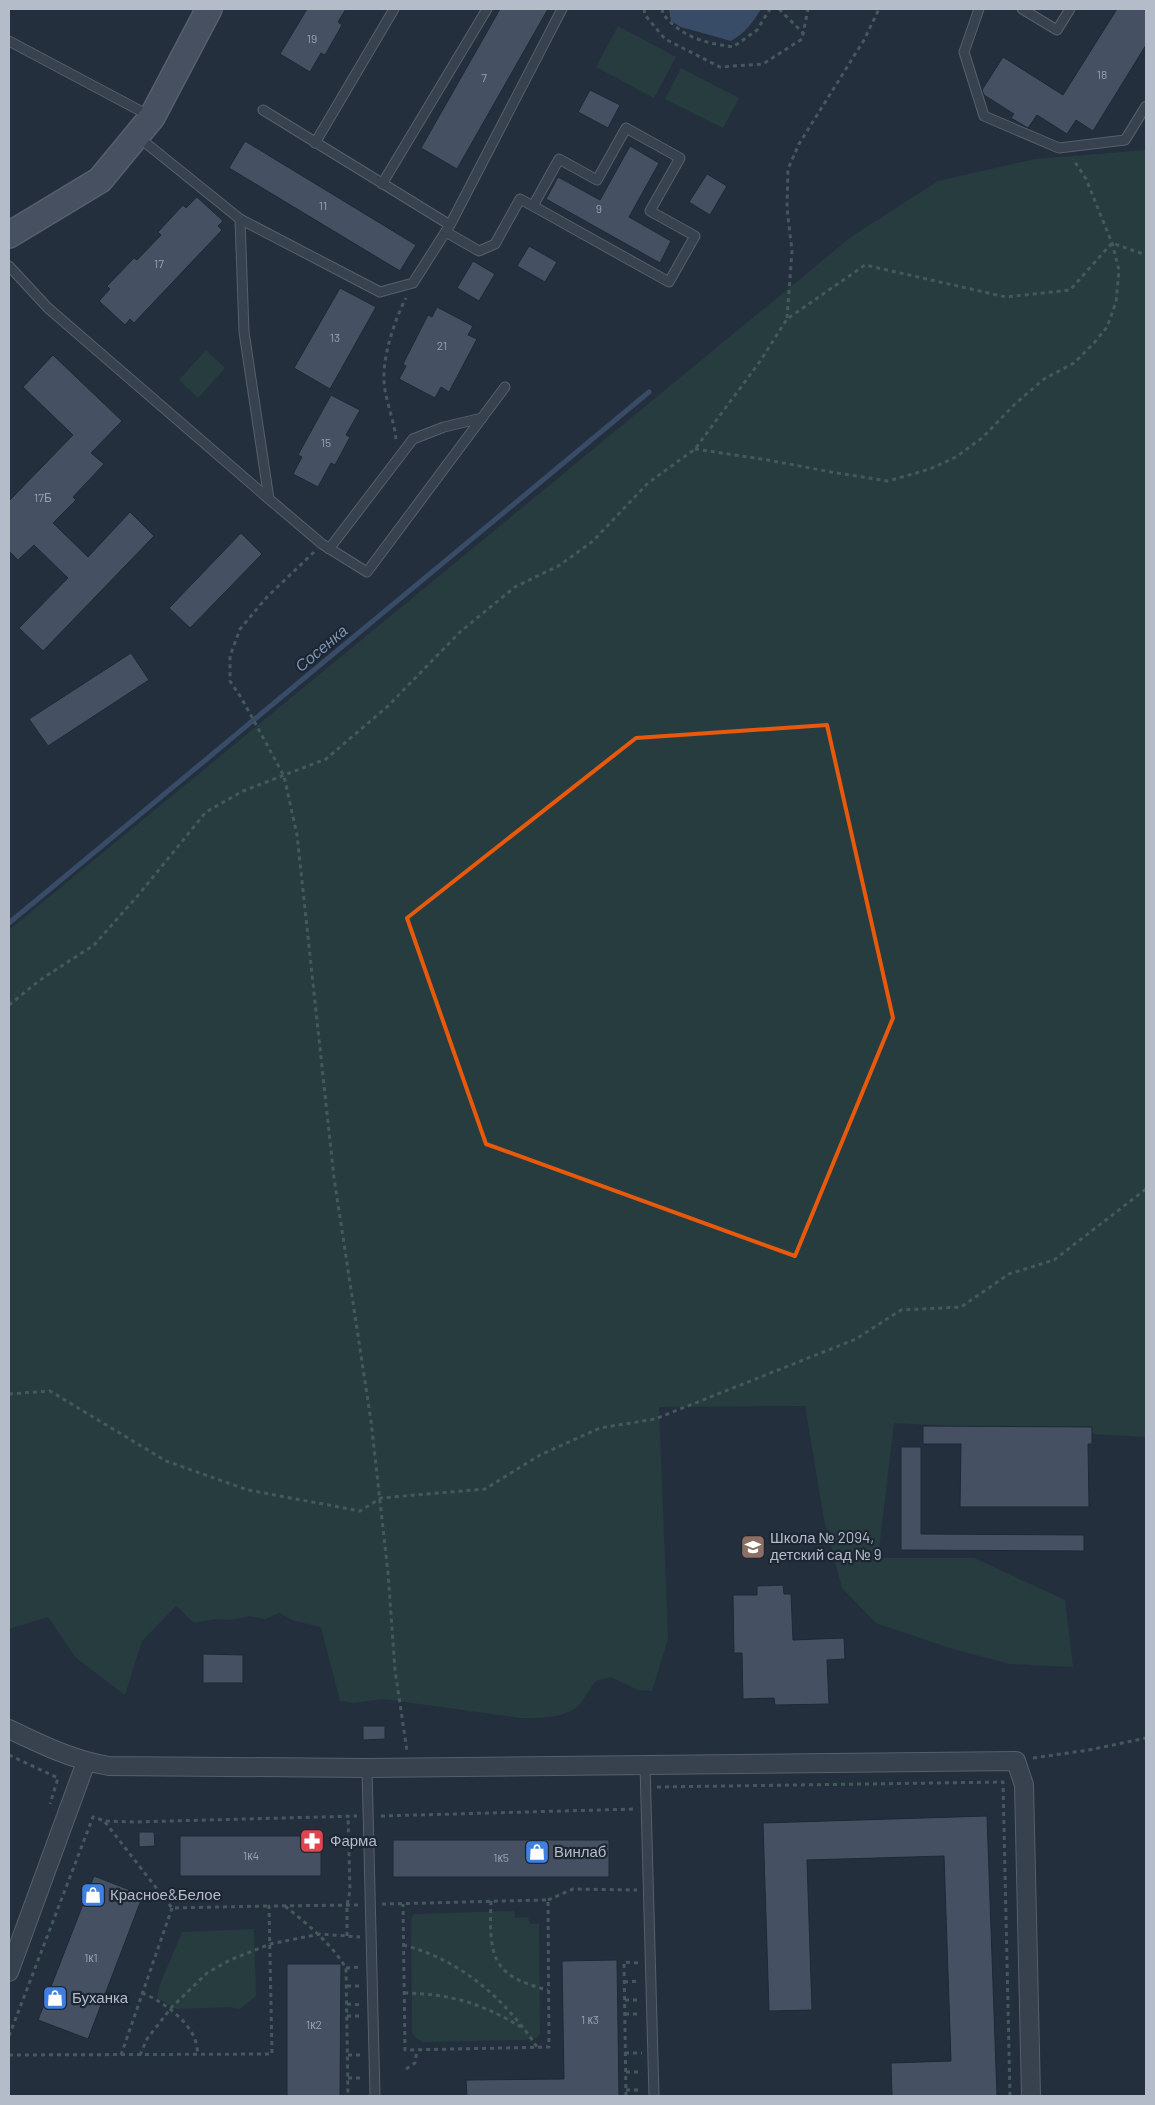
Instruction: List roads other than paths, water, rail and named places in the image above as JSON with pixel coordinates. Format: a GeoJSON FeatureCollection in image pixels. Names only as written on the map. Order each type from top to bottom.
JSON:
{"type":"FeatureCollection","features":[{"type":"Feature","properties":{"kind":"street"},"geometry":{"type":"LineString","coordinates":[[9,235],[100,180],[152,117],[209,9]]}},
{"type":"Feature","properties":{"kind":"street"},"geometry":{"type":"LineString","coordinates":[[9,1729],[58,1753],[86,1762],[109,1766],[412,1768],[1016,1761],[1024,1784],[1030,2096]]}},
{"type":"Feature","properties":{"kind":"street"},"geometry":{"type":"LineString","coordinates":[[9,1972],[86,1762]]}},
{"type":"Feature","properties":{"kind":"lane"},"geometry":{"type":"LineString","coordinates":[[315,143],[394,9]]}},
{"type":"Feature","properties":{"kind":"lane"},"geometry":{"type":"LineString","coordinates":[[382,184],[487,9]]}},
{"type":"Feature","properties":{"kind":"lane"},"geometry":{"type":"LineString","coordinates":[[137,136],[240,219],[380,292],[413,283],[448,229],[562,9]]}},
{"type":"Feature","properties":{"kind":"lane"},"geometry":{"type":"LineString","coordinates":[[979,9],[964,52],[984,116],[1059,148],[1126,140],[1146,106]]}},
{"type":"Feature","properties":{"kind":"lane"},"geometry":{"type":"LineString","coordinates":[[1022,9],[1057,30],[1070,9]]}},
{"type":"Feature","properties":{"kind":"lane"},"geometry":{"type":"LineString","coordinates":[[9,41],[152,117]]}},
{"type":"Feature","properties":{"kind":"lane"},"geometry":{"type":"LineString","coordinates":[[263,110],[382,184],[479,251],[495,244],[520,199],[669,282],[695,236],[650,211],[680,158],[626,128],[596,180],[559,160],[533,206]]}},
{"type":"Feature","properties":{"kind":"lane"},"geometry":{"type":"LineString","coordinates":[[240,219],[244,332],[269,499]]}},
{"type":"Feature","properties":{"kind":"lane"},"geometry":{"type":"LineString","coordinates":[[9,266],[48,308],[325,547],[367,572],[505,387]]}},
{"type":"Feature","properties":{"kind":"lane"},"geometry":{"type":"LineString","coordinates":[[325,547],[398,460],[413,439],[444,427],[482,418]]}},
{"type":"Feature","properties":{"kind":"lane"},"geometry":{"type":"LineString","coordinates":[[645,1765],[654,2096]]}},
{"type":"Feature","properties":{"kind":"lane"},"geometry":{"type":"LineString","coordinates":[[367,1768],[375,2096]]}},
{"type":"Feature","properties":{"kind":"water"},"geometry":{"type":"Polygon","coordinates":[[[669,9],[761,9],[748,27],[731,41],[681,27],[671,21],[669,9]]]}},
{"type":"Feature","properties":{"kind":"waterway","name":"Сосенка"},"geometry":{"type":"LineString","coordinates":[[9,923],[649,392]]}},
{"type":"Feature","properties":{"kind":"place","name":"Школа № 2094, детский сад № 9"},"geometry":{"type":"Point","coordinates":[753,1547]}},
{"type":"Feature","properties":{"kind":"place","name":"Фарма"},"geometry":{"type":"Point","coordinates":[312,1841]}},
{"type":"Feature","properties":{"kind":"place","name":"Винлаб"},"geometry":{"type":"Point","coordinates":[537,1852]}},
{"type":"Feature","properties":{"kind":"place","name":"Красное&Белое"},"geometry":{"type":"Point","coordinates":[93,1895]}},
{"type":"Feature","properties":{"kind":"place","name":"Буханка"},"geometry":{"type":"Point","coordinates":[55,1998]}}]}
